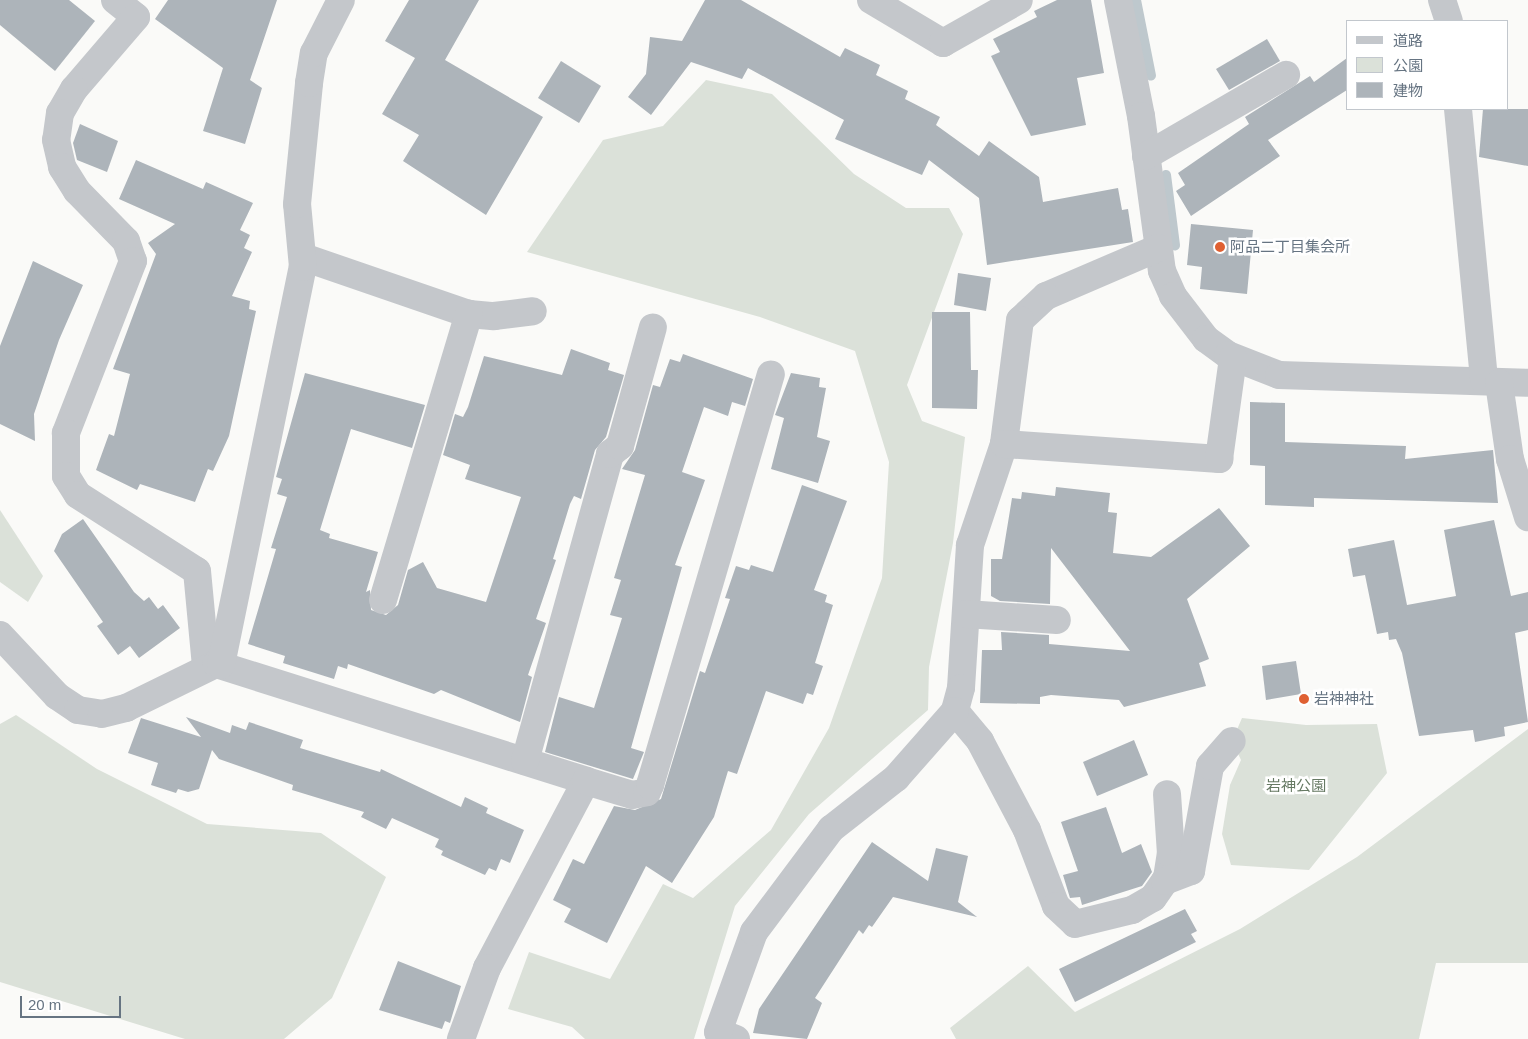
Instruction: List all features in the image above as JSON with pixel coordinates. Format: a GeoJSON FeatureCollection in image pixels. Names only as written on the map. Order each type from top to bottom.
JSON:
{"type":"FeatureCollection","features":[{"type":"Feature","properties":{"kind":"street"},"geometry":{"type":"LineString","coordinates":[[115,0],[143,8],[74,89],[60,113],[56,140],[62,167],[77,190],[126,241],[134,261],[66,433],[63,458],[72,491],[197,571],[213,666]]}},
{"type":"Feature","properties":{"kind":"street"},"geometry":{"type":"LineString","coordinates":[[213,666],[302,257],[298,204],[309,83],[317,46],[340,0]]}},
{"type":"Feature","properties":{"kind":"street"},"geometry":{"type":"LineString","coordinates":[[871,0],[943,43],[1019,0]]}},
{"type":"Feature","properties":{"kind":"street"},"geometry":{"type":"LineString","coordinates":[[1118,0],[1157,149],[1158,248],[1173,296],[1187,319],[1233,358],[1279,375],[1306,378],[1528,382]]}},
{"type":"Feature","properties":{"kind":"street"},"geometry":{"type":"LineString","coordinates":[[1442,0],[1449,20]]}},
{"type":"Feature","properties":{"kind":"street"},"geometry":{"type":"LineString","coordinates":[[1157,149],[1286,75]]}},
{"type":"Feature","properties":{"kind":"street"},"geometry":{"type":"LineString","coordinates":[[1458,110],[1492,382],[1510,459],[1528,517]]}},
{"type":"Feature","properties":{"kind":"street"},"geometry":{"type":"LineString","coordinates":[[736,1039],[718,1032],[754,932],[831,829],[896,778],[955,711],[961,688],[971,539],[1004,444],[1015,338],[1020,320],[1031,306],[1158,248]]}},
{"type":"Feature","properties":{"kind":"street"},"geometry":{"type":"LineString","coordinates":[[302,257],[469,314],[494,316],[533,311]]}},
{"type":"Feature","properties":{"kind":"street"},"geometry":{"type":"LineString","coordinates":[[383,600],[469,314]]}},
{"type":"Feature","properties":{"kind":"street"},"geometry":{"type":"LineString","coordinates":[[525,761],[610,454],[620,446],[653,327]]}},
{"type":"Feature","properties":{"kind":"street"},"geometry":{"type":"LineString","coordinates":[[1004,444],[1219,459],[1233,358]]}},
{"type":"Feature","properties":{"kind":"street"},"geometry":{"type":"LineString","coordinates":[[0,635],[57,696],[78,710],[102,714],[126,708],[213,666],[632,795],[646,792],[650,785],[771,374]]}},
{"type":"Feature","properties":{"kind":"street"},"geometry":{"type":"LineString","coordinates":[[966,614],[1057,620]]}},
{"type":"Feature","properties":{"kind":"street"},"geometry":{"type":"LineString","coordinates":[[955,711],[973,730],[993,765],[1027,830],[1064,917],[1088,923],[1132,910],[1153,898],[1165,881],[1171,854],[1167,794]]}},
{"type":"Feature","properties":{"kind":"street"},"geometry":{"type":"LineString","coordinates":[[1165,881],[1191,871],[1210,766],[1232,741]]}},
{"type":"Feature","properties":{"kind":"street"},"geometry":{"type":"LineString","coordinates":[[461,1039],[487,968],[586,780]]}},
{"type":"Feature","properties":{"kind":"green space"},"geometry":{"type":"Polygon","coordinates":[[[706,80],[772,94],[854,174],[906,208],[949,208],[963,234],[907,385],[922,421],[965,437],[953,543],[929,667],[928,710],[809,814],[735,906],[694,1039],[585,1039],[572,1027],[508,1009],[529,952],[610,979],[663,884],[693,898],[771,830],[829,728],[882,578],[889,462],[855,351],[760,317],[527,252],[603,140],[663,126],[706,80]]]}},
{"type":"Feature","properties":{"kind":"green space"},"geometry":{"type":"Polygon","coordinates":[[[0,510],[43,576],[28,602],[0,582],[0,510]]]}},
{"type":"Feature","properties":{"kind":"green space"},"geometry":{"type":"Polygon","coordinates":[[[16,715],[97,769],[207,824],[321,833],[386,877],[332,998],[284,1039],[185,1039],[0,982],[0,724],[16,715]]]}},
{"type":"Feature","properties":{"kind":"green space","name":"岩神公園"},"geometry":{"type":"Polygon","coordinates":[[[1242,718],[1306,725],[1377,724],[1387,773],[1309,870],[1231,865],[1222,834],[1230,785],[1241,760],[1232,741],[1242,718]]]}},
{"type":"Feature","properties":{"kind":"green space"},"geometry":{"type":"Polygon","coordinates":[[[1528,729],[1528,963],[1436,963],[1419,1039],[956,1039],[950,1028],[1028,966],[1075,1012],[1240,929],[1357,857],[1528,729]]]}},
{"type":"Feature","properties":{"kind":"building"},"geometry":{"type":"Polygon","coordinates":[[[0,0],[69,0],[95,21],[55,71],[0,25],[0,0]]]}},
{"type":"Feature","properties":{"kind":"building"},"geometry":{"type":"Polygon","coordinates":[[[168,0],[277,0],[250,80],[262,88],[245,144],[203,131],[223,68],[155,19],[168,0]]]}},
{"type":"Feature","properties":{"kind":"building"},"geometry":{"type":"Polygon","coordinates":[[[409,0],[479,0],[445,60],[543,117],[486,215],[403,161],[419,135],[382,114],[415,58],[385,41],[409,0]]]}},
{"type":"Feature","properties":{"kind":"building"},"geometry":{"type":"Polygon","coordinates":[[[705,0],[741,0],[840,57],[845,48],[880,65],[876,75],[908,91],[905,99],[940,117],[936,125],[979,156],[989,141],[1039,177],[1043,202],[1118,188],[1122,210],[1128,209],[1133,242],[987,265],[979,198],[929,160],[922,175],[835,139],[844,120],[748,68],[742,79],[691,62],[651,115],[628,97],[646,74],[650,37],[682,41],[705,0]]]}},
{"type":"Feature","properties":{"kind":"building"},"geometry":{"type":"Polygon","coordinates":[[[1057,0],[1091,0],[1104,73],[1077,78],[1086,125],[1031,136],[991,56],[1000,52],[993,39],[1037,17],[1034,11],[1057,0]]]}},
{"type":"Feature","properties":{"kind":"building"},"geometry":{"type":"Polygon","coordinates":[[[1267,39],[1280,61],[1229,90],[1216,69],[1267,39]]]}},
{"type":"Feature","properties":{"kind":"building"},"geometry":{"type":"Polygon","coordinates":[[[1346,59],[1346,91],[1268,140],[1280,156],[1191,216],[1176,191],[1185,185],[1178,173],[1249,124],[1245,117],[1310,76],[1314,82],[1346,59]]]}},
{"type":"Feature","properties":{"kind":"building"},"geometry":{"type":"Polygon","coordinates":[[[561,61],[601,86],[579,123],[538,98],[561,61]]]}},
{"type":"Feature","properties":{"kind":"building"},"geometry":{"type":"Polygon","coordinates":[[[1528,109],[1528,166],[1479,157],[1483,110],[1528,109]]]}},
{"type":"Feature","properties":{"kind":"building"},"geometry":{"type":"Polygon","coordinates":[[[80,124],[118,141],[107,172],[77,160],[73,143],[80,124]]]}},
{"type":"Feature","properties":{"kind":"building"},"geometry":{"type":"Polygon","coordinates":[[[136,160],[203,189],[206,182],[253,203],[240,230],[250,235],[244,248],[252,252],[232,296],[250,301],[249,309],[256,311],[229,436],[213,471],[208,469],[195,502],[140,484],[137,490],[96,470],[109,434],[114,436],[130,374],[113,369],[156,254],[148,243],[175,224],[119,199],[136,160]]]}},
{"type":"Feature","properties":{"kind":"building","name":"阿品二丁目集会所"},"geometry":{"type":"Polygon","coordinates":[[[1191,224],[1253,230],[1247,294],[1200,289],[1202,267],[1187,265],[1191,224]]]}},
{"type":"Feature","properties":{"kind":"building"},"geometry":{"type":"Polygon","coordinates":[[[33,261],[83,285],[59,340],[34,414],[35,441],[0,424],[0,346],[33,261]]]}},
{"type":"Feature","properties":{"kind":"building"},"geometry":{"type":"Polygon","coordinates":[[[958,273],[991,278],[986,311],[954,305],[958,273]]]}},
{"type":"Feature","properties":{"kind":"building"},"geometry":{"type":"Polygon","coordinates":[[[932,312],[970,312],[971,370],[978,370],[977,409],[932,408],[932,312]]]}},
{"type":"Feature","properties":{"kind":"building"},"geometry":{"type":"Polygon","coordinates":[[[571,349],[610,363],[608,370],[624,375],[606,437],[595,450],[581,499],[574,496],[570,504],[553,559],[556,560],[536,619],[546,623],[528,675],[532,677],[520,722],[441,690],[434,694],[348,664],[347,669],[338,666],[334,679],[283,663],[285,656],[248,644],[276,549],[271,548],[287,497],[277,494],[282,479],[276,477],[305,373],[425,405],[412,448],[351,429],[320,530],[330,534],[329,538],[378,552],[366,592],[370,590],[371,610],[386,615],[398,605],[408,570],[423,562],[437,588],[486,602],[521,497],[465,479],[470,465],[443,455],[455,414],[463,417],[468,407],[484,356],[562,375],[571,349]]]}},
{"type":"Feature","properties":{"kind":"building"},"geometry":{"type":"Polygon","coordinates":[[[683,354],[753,379],[745,406],[732,402],[728,416],[704,407],[682,472],[705,480],[675,565],[682,567],[631,748],[644,752],[633,779],[545,752],[559,697],[594,708],[622,618],[610,615],[621,580],[614,578],[645,475],[622,469],[635,450],[653,385],[660,387],[670,359],[680,362],[683,354]]]}},
{"type":"Feature","properties":{"kind":"building"},"geometry":{"type":"Polygon","coordinates":[[[791,373],[820,378],[819,387],[826,388],[817,437],[830,441],[818,483],[771,469],[784,418],[775,415],[791,373]]]}},
{"type":"Feature","properties":{"kind":"building"},"geometry":{"type":"Polygon","coordinates":[[[1250,402],[1285,403],[1285,442],[1406,446],[1405,459],[1493,450],[1498,503],[1314,498],[1314,507],[1265,505],[1265,466],[1250,465],[1250,402]]]}},
{"type":"Feature","properties":{"kind":"building"},"geometry":{"type":"Polygon","coordinates":[[[802,485],[847,501],[814,590],[827,595],[825,602],[833,605],[815,663],[823,666],[813,695],[807,693],[803,704],[766,691],[737,774],[728,771],[714,817],[672,883],[646,866],[607,943],[564,922],[571,909],[553,900],[573,859],[584,864],[614,806],[635,810],[661,799],[700,671],[705,673],[730,599],[725,598],[736,566],[749,570],[751,565],[773,572],[802,485]]]}},
{"type":"Feature","properties":{"kind":"building"},"geometry":{"type":"Polygon","coordinates":[[[1056,487],[1110,493],[1108,512],[1117,513],[1113,553],[1151,557],[1219,508],[1250,546],[1187,599],[1209,659],[1199,663],[1206,686],[1124,707],[1119,700],[1051,695],[1040,697],[1040,704],[980,703],[982,650],[1002,650],[1001,632],[1049,635],[1049,644],[1130,651],[1051,548],[1050,604],[1000,601],[991,596],[991,559],[1002,559],[1012,498],[1021,499],[1022,492],[1055,496],[1056,487]]]}},
{"type":"Feature","properties":{"kind":"building"},"geometry":{"type":"Polygon","coordinates":[[[83,519],[134,592],[144,601],[149,597],[158,609],[163,605],[180,628],[139,658],[130,646],[118,655],[97,626],[103,622],[54,551],[62,534],[83,519]]]}},
{"type":"Feature","properties":{"kind":"building"},"geometry":{"type":"Polygon","coordinates":[[[1494,520],[1511,596],[1528,592],[1528,630],[1515,633],[1528,722],[1504,727],[1505,736],[1475,742],[1473,730],[1419,736],[1402,653],[1396,639],[1389,640],[1388,632],[1377,634],[1365,575],[1353,577],[1348,549],[1394,540],[1407,605],[1456,596],[1444,530],[1494,520]]]}},
{"type":"Feature","properties":{"kind":"building"},"geometry":{"type":"Polygon","coordinates":[[[1296,661],[1301,694],[1266,700],[1262,666],[1296,661]]]}},
{"type":"Feature","properties":{"kind":"building"},"geometry":{"type":"Polygon","coordinates":[[[186,717],[230,733],[232,725],[246,730],[249,722],[303,740],[300,748],[380,772],[381,769],[461,807],[465,797],[488,808],[486,813],[524,830],[510,863],[501,859],[496,871],[489,868],[485,875],[441,855],[443,851],[435,847],[439,839],[392,818],[386,829],[361,817],[364,812],[292,790],[293,785],[219,759],[212,750],[199,789],[188,792],[178,789],[176,793],[151,785],[158,763],[128,753],[141,718],[201,737],[186,717]]]}},
{"type":"Feature","properties":{"kind":"building"},"geometry":{"type":"Polygon","coordinates":[[[1134,740],[1148,775],[1097,796],[1083,762],[1134,740]]]}},
{"type":"Feature","properties":{"kind":"building"},"geometry":{"type":"Polygon","coordinates":[[[1106,807],[1122,853],[1141,844],[1152,872],[1142,886],[1082,905],[1080,897],[1070,898],[1063,875],[1078,871],[1061,822],[1106,807]]]}},
{"type":"Feature","properties":{"kind":"building"},"geometry":{"type":"Polygon","coordinates":[[[872,842],[928,881],[936,848],[968,856],[958,902],[977,917],[893,897],[872,927],[869,925],[863,934],[859,930],[815,998],[822,1003],[807,1039],[753,1033],[759,1009],[872,842]]]}},
{"type":"Feature","properties":{"kind":"building"},"geometry":{"type":"Polygon","coordinates":[[[1185,909],[1197,931],[1191,934],[1196,942],[1075,1002],[1059,969],[1185,909]]]}},
{"type":"Feature","properties":{"kind":"building"},"geometry":{"type":"Polygon","coordinates":[[[398,961],[461,986],[450,1023],[445,1021],[442,1029],[379,1010],[398,961]]]}},
{"type":"Feature","properties":{"kind":"waterway"},"geometry":{"type":"LineString","coordinates":[[1136,0],[1151,76]]}},
{"type":"Feature","properties":{"kind":"waterway"},"geometry":{"type":"LineString","coordinates":[[1166,175],[1175,245]]}},
{"type":"Feature","properties":{"kind":"place","name":"阿品二丁目集会所"},"geometry":{"type":"Point","coordinates":[1220,247]}},
{"type":"Feature","properties":{"kind":"place","name":"岩神神社"},"geometry":{"type":"Point","coordinates":[1304,699]}}]}
